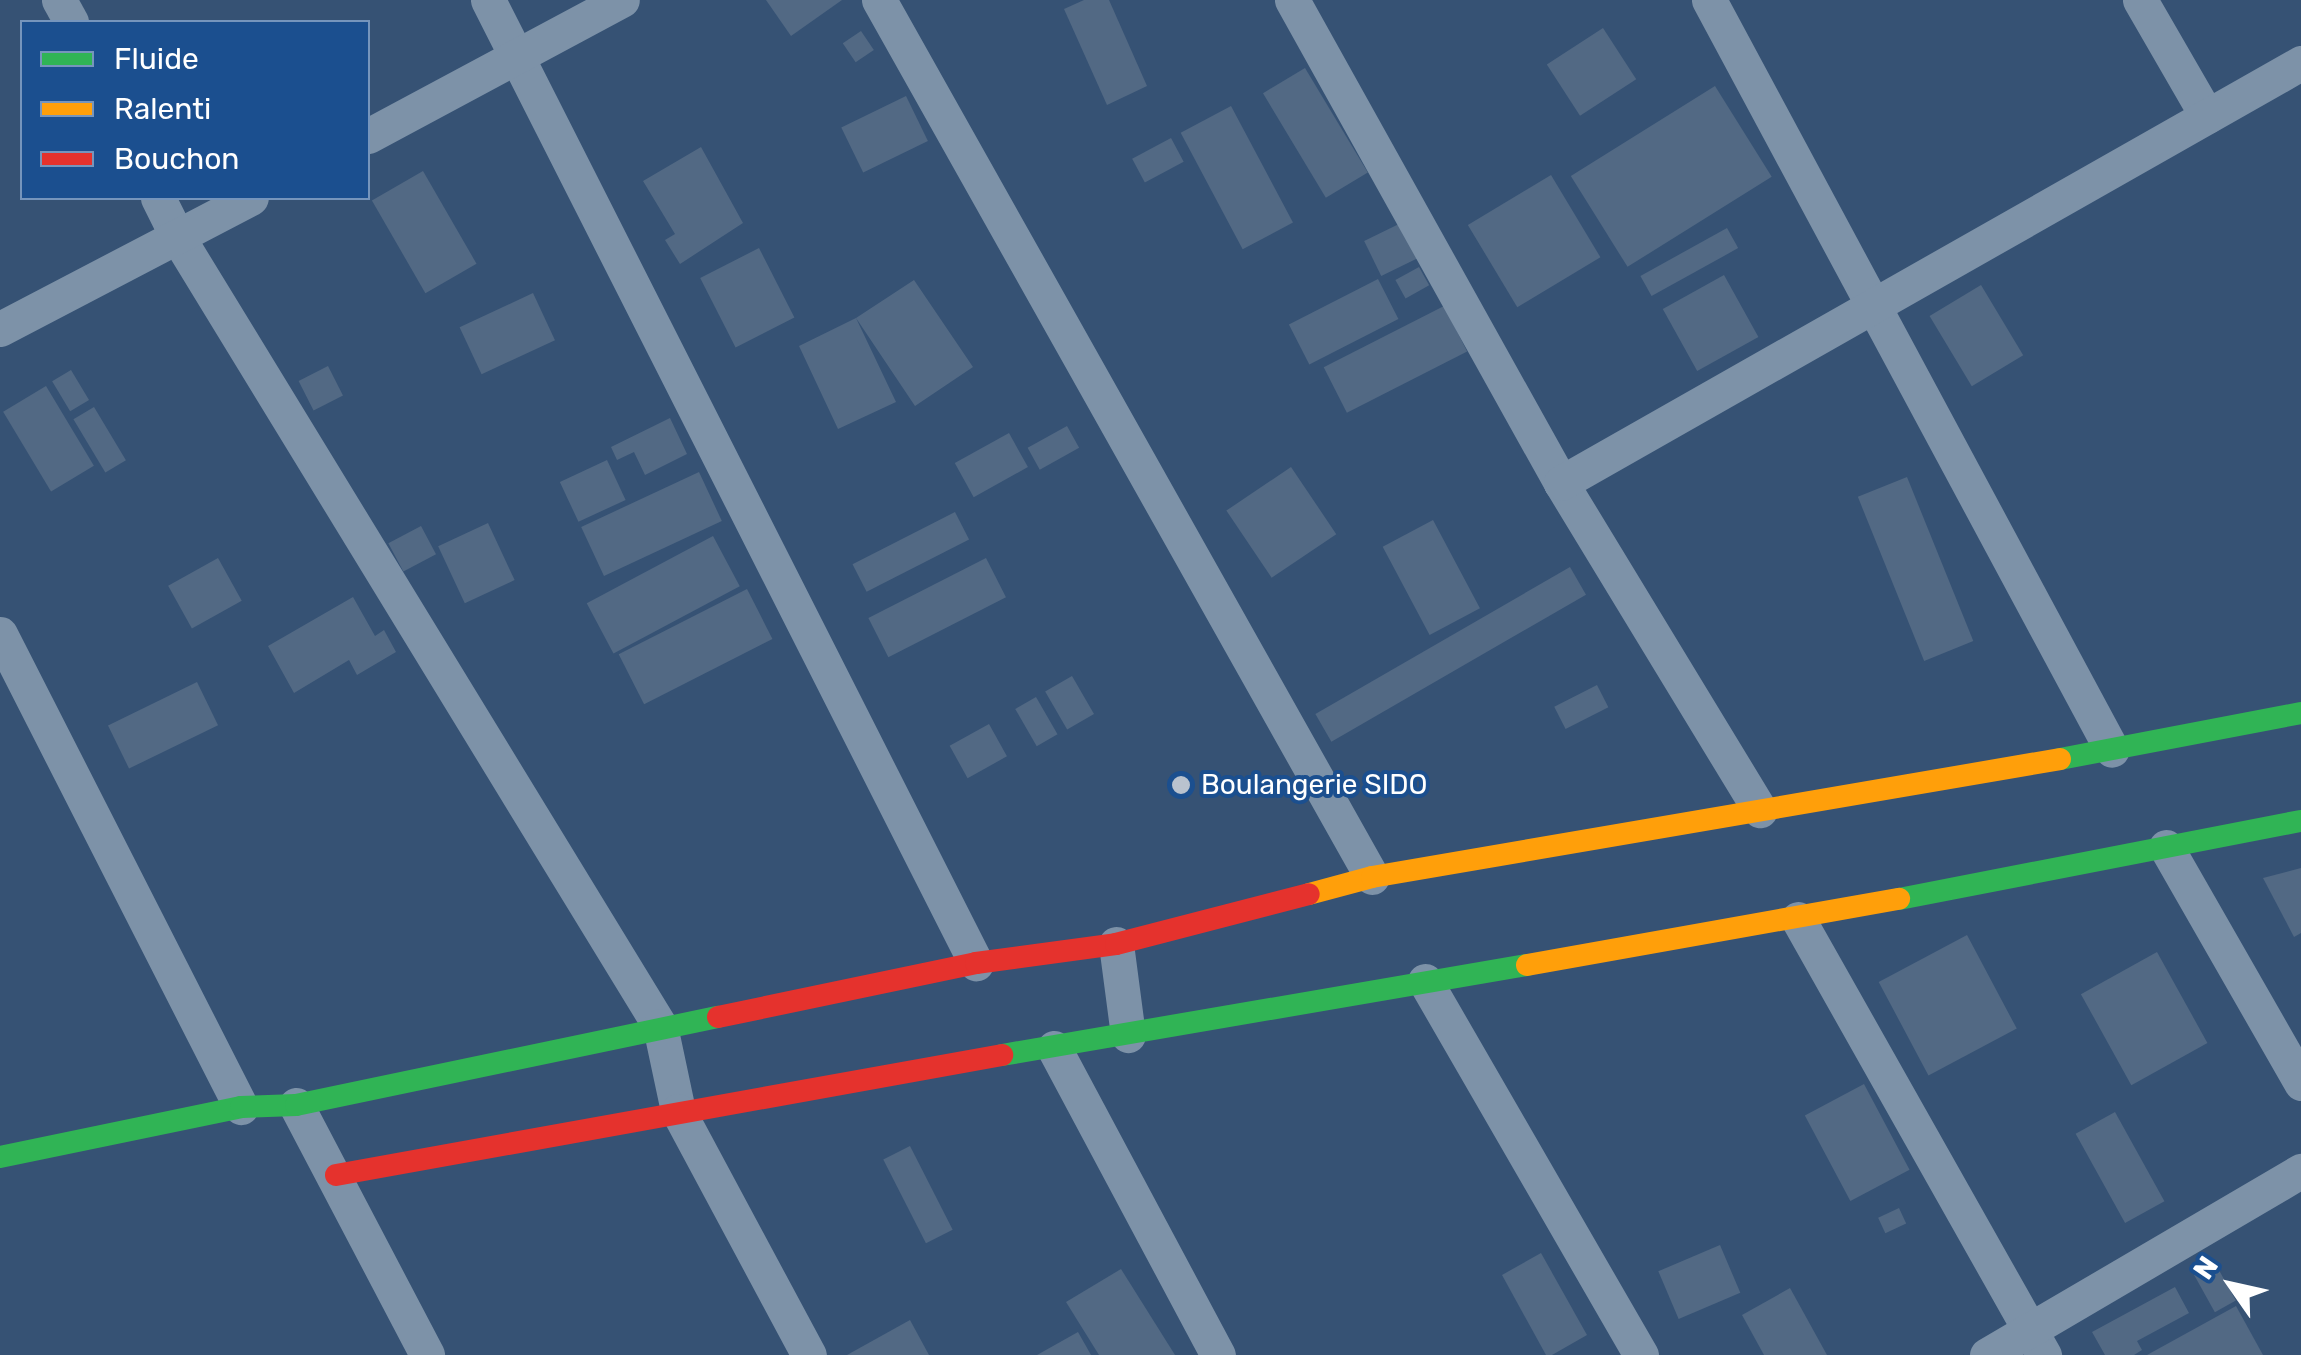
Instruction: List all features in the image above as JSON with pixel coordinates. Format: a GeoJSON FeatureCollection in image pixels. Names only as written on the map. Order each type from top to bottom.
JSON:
{"type":"FeatureCollection","features":[{"type":"Feature","properties":{"kind":"main road"},"geometry":{"type":"LineString","coordinates":[[0,1157],[241,1107],[296,1105],[976,963],[1116,944],[1372,876],[2112,750],[2301,713]]}},
{"type":"Feature","properties":{"kind":"main road"},"geometry":{"type":"LineString","coordinates":[[336,1175],[1424,980],[1798,919],[2301,820]]}},
{"type":"Feature","properties":{"kind":"street"},"geometry":{"type":"LineString","coordinates":[[488,0],[520,56],[976,963]]}},
{"type":"Feature","properties":{"kind":"street"},"geometry":{"type":"LineString","coordinates":[[370,135],[622,0]]}},
{"type":"Feature","properties":{"kind":"street"},"geometry":{"type":"LineString","coordinates":[[879,0],[1372,876]]}},
{"type":"Feature","properties":{"kind":"street"},"geometry":{"type":"LineString","coordinates":[[1292,0],[1561,483],[1760,810]]}},
{"type":"Feature","properties":{"kind":"street"},"geometry":{"type":"LineString","coordinates":[[1709,0],[2112,750]]}},
{"type":"Feature","properties":{"kind":"street"},"geometry":{"type":"LineString","coordinates":[[2140,0],[2207,116]]}},
{"type":"Feature","properties":{"kind":"street"},"geometry":{"type":"LineString","coordinates":[[1561,483],[2301,63]]}},
{"type":"Feature","properties":{"kind":"street"},"geometry":{"type":"LineString","coordinates":[[159,200],[177,236],[660,1026],[678,1111],[809,1355]]}},
{"type":"Feature","properties":{"kind":"street"},"geometry":{"type":"LineString","coordinates":[[0,329],[247,200]]}},
{"type":"Feature","properties":{"kind":"street"},"geometry":{"type":"LineString","coordinates":[[0,634],[241,1107]]}},
{"type":"Feature","properties":{"kind":"street"},"geometry":{"type":"LineString","coordinates":[[2166,847],[2301,1083]]}},
{"type":"Feature","properties":{"kind":"street"},"geometry":{"type":"LineString","coordinates":[[1798,919],[2037,1343]]}},
{"type":"Feature","properties":{"kind":"street"},"geometry":{"type":"LineString","coordinates":[[1116,944],[1128,1035]]}},
{"type":"Feature","properties":{"kind":"street"},"geometry":{"type":"LineString","coordinates":[[1424,980],[1641,1355]]}},
{"type":"Feature","properties":{"kind":"street"},"geometry":{"type":"LineString","coordinates":[[1054,1048],[1218,1355]]}},
{"type":"Feature","properties":{"kind":"street"},"geometry":{"type":"LineString","coordinates":[[296,1105],[427,1355]]}},
{"type":"Feature","properties":{"kind":"street"},"geometry":{"type":"LineString","coordinates":[[1987,1355],[2037,1343],[2301,1170]]}},
{"type":"Feature","properties":{"kind":"building"},"geometry":{"type":"Polygon","coordinates":[[[766,0],[842,0],[791,36],[766,0]]]}},
{"type":"Feature","properties":{"kind":"building"},"geometry":{"type":"Polygon","coordinates":[[[1084,0],[1109,0],[1147,86],[1107,105],[1064,9],[1084,0]]]}},
{"type":"Feature","properties":{"kind":"building"},"geometry":{"type":"Polygon","coordinates":[[[1603,28],[1636,79],[1580,116],[1547,64],[1603,28]]]}},
{"type":"Feature","properties":{"kind":"building"},"geometry":{"type":"Polygon","coordinates":[[[861,31],[874,50],[856,62],[843,43],[861,31]]]}},
{"type":"Feature","properties":{"kind":"building"},"geometry":{"type":"Polygon","coordinates":[[[1305,68],[1368,173],[1326,198],[1263,93],[1305,68]]]}},
{"type":"Feature","properties":{"kind":"building"},"geometry":{"type":"Polygon","coordinates":[[[1715,86],[1772,177],[1628,267],[1571,176],[1715,86]]]}},
{"type":"Feature","properties":{"kind":"building"},"geometry":{"type":"Polygon","coordinates":[[[906,96],[928,141],[863,173],[841,128],[906,96]]]}},
{"type":"Feature","properties":{"kind":"building"},"geometry":{"type":"Polygon","coordinates":[[[1231,106],[1293,223],[1243,249],[1181,133],[1231,106]]]}},
{"type":"Feature","properties":{"kind":"building"},"geometry":{"type":"Polygon","coordinates":[[[1171,138],[1184,162],[1145,182],[1132,159],[1171,138]]]}},
{"type":"Feature","properties":{"kind":"building"},"geometry":{"type":"Polygon","coordinates":[[[701,147],[743,223],[680,264],[665,240],[675,234],[643,181],[701,147]]]}},
{"type":"Feature","properties":{"kind":"building"},"geometry":{"type":"Polygon","coordinates":[[[423,171],[476,264],[425,293],[372,200],[423,171]]]}},
{"type":"Feature","properties":{"kind":"building"},"geometry":{"type":"Polygon","coordinates":[[[1551,175],[1600,257],[1517,307],[1468,225],[1551,175]]]}},
{"type":"Feature","properties":{"kind":"building"},"geometry":{"type":"Polygon","coordinates":[[[1401,223],[1418,258],[1381,276],[1364,241],[1401,223]]]}},
{"type":"Feature","properties":{"kind":"building"},"geometry":{"type":"Polygon","coordinates":[[[1727,228],[1738,248],[1652,296],[1640,276],[1727,228]]]}},
{"type":"Feature","properties":{"kind":"building"},"geometry":{"type":"Polygon","coordinates":[[[759,248],[794,317],[736,347],[700,278],[759,248]]]}},
{"type":"Feature","properties":{"kind":"building"},"geometry":{"type":"Polygon","coordinates":[[[1419,267],[1429,285],[1406,298],[1395,280],[1419,267]]]}},
{"type":"Feature","properties":{"kind":"building"},"geometry":{"type":"Polygon","coordinates":[[[1724,275],[1758,337],[1697,371],[1663,309],[1724,275]]]}},
{"type":"Feature","properties":{"kind":"building"},"geometry":{"type":"Polygon","coordinates":[[[1378,279],[1398,319],[1309,364],[1289,324],[1378,279]]]}},
{"type":"Feature","properties":{"kind":"building"},"geometry":{"type":"Polygon","coordinates":[[[914,280],[973,367],[915,406],[856,318],[914,280]]]}},
{"type":"Feature","properties":{"kind":"building"},"geometry":{"type":"Polygon","coordinates":[[[1981,285],[2023,355],[1972,386],[1930,316],[1981,285]]]}},
{"type":"Feature","properties":{"kind":"building"},"geometry":{"type":"Polygon","coordinates":[[[533,293],[555,340],[482,374],[460,327],[533,293]]]}},
{"type":"Feature","properties":{"kind":"building"},"geometry":{"type":"Polygon","coordinates":[[[1444,306],[1467,351],[1347,413],[1324,367],[1444,306]]]}},
{"type":"Feature","properties":{"kind":"building"},"geometry":{"type":"Polygon","coordinates":[[[856,318],[896,402],[838,429],[799,346],[856,318]]]}},
{"type":"Feature","properties":{"kind":"building"},"geometry":{"type":"Polygon","coordinates":[[[328,366],[343,395],[314,410],[299,381],[328,366]]]}},
{"type":"Feature","properties":{"kind":"building"},"geometry":{"type":"Polygon","coordinates":[[[71,370],[89,400],[70,411],[52,381],[71,370]]]}},
{"type":"Feature","properties":{"kind":"building"},"geometry":{"type":"Polygon","coordinates":[[[46,386],[94,466],[51,491],[3,412],[46,386]]]}},
{"type":"Feature","properties":{"kind":"building"},"geometry":{"type":"Polygon","coordinates":[[[94,407],[126,460],[105,473],[73,419],[94,407]]]}},
{"type":"Feature","properties":{"kind":"building"},"geometry":{"type":"Polygon","coordinates":[[[670,418],[687,454],[645,475],[634,452],[617,460],[611,447],[670,418]]]}},
{"type":"Feature","properties":{"kind":"building"},"geometry":{"type":"Polygon","coordinates":[[[1067,426],[1079,448],[1040,470],[1028,448],[1067,426]]]}},
{"type":"Feature","properties":{"kind":"building"},"geometry":{"type":"Polygon","coordinates":[[[1009,433],[1028,467],[974,497],[955,463],[1009,433]]]}},
{"type":"Feature","properties":{"kind":"building"},"geometry":{"type":"Polygon","coordinates":[[[607,460],[626,500],[578,522],[560,482],[607,460]]]}},
{"type":"Feature","properties":{"kind":"building"},"geometry":{"type":"Polygon","coordinates":[[[1291,467],[1336,534],[1272,578],[1226,511],[1291,467]]]}},
{"type":"Feature","properties":{"kind":"building"},"geometry":{"type":"Polygon","coordinates":[[[699,472],[722,521],[604,576],[581,527],[699,472]]]}},
{"type":"Feature","properties":{"kind":"building"},"geometry":{"type":"Polygon","coordinates":[[[1907,477],[1973,641],[1924,661],[1858,497],[1907,477]]]}},
{"type":"Feature","properties":{"kind":"building"},"geometry":{"type":"Polygon","coordinates":[[[955,512],[969,540],[867,592],[853,564],[955,512]]]}},
{"type":"Feature","properties":{"kind":"building"},"geometry":{"type":"Polygon","coordinates":[[[1433,520],[1480,608],[1430,635],[1383,547],[1433,520]]]}},
{"type":"Feature","properties":{"kind":"building"},"geometry":{"type":"Polygon","coordinates":[[[488,523],[515,580],[465,603],[438,546],[488,523]]]}},
{"type":"Feature","properties":{"kind":"building"},"geometry":{"type":"Polygon","coordinates":[[[421,526],[436,554],[403,572],[388,543],[421,526]]]}},
{"type":"Feature","properties":{"kind":"building"},"geometry":{"type":"Polygon","coordinates":[[[713,536],[740,586],[613,653],[587,603],[713,536]]]}},
{"type":"Feature","properties":{"kind":"building"},"geometry":{"type":"Polygon","coordinates":[[[218,558],[242,601],[192,628],[168,586],[218,558]]]}},
{"type":"Feature","properties":{"kind":"building"},"geometry":{"type":"Polygon","coordinates":[[[986,558],[1006,597],[888,657],[868,618],[986,558]]]}},
{"type":"Feature","properties":{"kind":"building"},"geometry":{"type":"Polygon","coordinates":[[[1570,567],[1586,595],[1331,742],[1315,714],[1570,567]]]}},
{"type":"Feature","properties":{"kind":"building"},"geometry":{"type":"Polygon","coordinates":[[[747,589],[772,639],[644,704],[619,654],[747,589]]]}},
{"type":"Feature","properties":{"kind":"building"},"geometry":{"type":"Polygon","coordinates":[[[353,597],[375,636],[384,630],[396,652],[357,675],[349,660],[294,693],[268,646],[353,597]]]}},
{"type":"Feature","properties":{"kind":"building"},"geometry":{"type":"Polygon","coordinates":[[[1072,676],[1094,714],[1067,730],[1045,692],[1072,676]]]}},
{"type":"Feature","properties":{"kind":"building"},"geometry":{"type":"Polygon","coordinates":[[[197,682],[218,725],[129,769],[108,725],[197,682]]]}},
{"type":"Feature","properties":{"kind":"building"},"geometry":{"type":"Polygon","coordinates":[[[1597,685],[1608,707],[1566,729],[1554,707],[1597,685]]]}},
{"type":"Feature","properties":{"kind":"building"},"geometry":{"type":"Polygon","coordinates":[[[1036,697],[1058,734],[1037,746],[1015,709],[1036,697]]]}},
{"type":"Feature","properties":{"kind":"building"},"geometry":{"type":"Polygon","coordinates":[[[989,724],[1007,756],[968,778],[950,746],[989,724]]]}},
{"type":"Feature","properties":{"kind":"building"},"geometry":{"type":"Polygon","coordinates":[[[2301,868],[2301,933],[2294,937],[2263,878],[2301,868]]]}},
{"type":"Feature","properties":{"kind":"building"},"geometry":{"type":"Polygon","coordinates":[[[1967,935],[2017,1029],[1928,1076],[1879,982],[1967,935]]]}},
{"type":"Feature","properties":{"kind":"building"},"geometry":{"type":"Polygon","coordinates":[[[2157,952],[2207,1043],[2131,1085],[2081,994],[2157,952]]]}},
{"type":"Feature","properties":{"kind":"building"},"geometry":{"type":"Polygon","coordinates":[[[1864,1084],[1910,1170],[1850,1201],[1805,1115],[1864,1084]]]}},
{"type":"Feature","properties":{"kind":"building"},"geometry":{"type":"Polygon","coordinates":[[[2115,1112],[2164,1201],[2125,1223],[2076,1134],[2115,1112]]]}},
{"type":"Feature","properties":{"kind":"building"},"geometry":{"type":"Polygon","coordinates":[[[910,1146],[953,1230],[926,1243],[883,1160],[910,1146]]]}},
{"type":"Feature","properties":{"kind":"building"},"geometry":{"type":"Polygon","coordinates":[[[1899,1208],[1906,1223],[1885,1233],[1878,1218],[1899,1208]]]}},
{"type":"Feature","properties":{"kind":"building"},"geometry":{"type":"Polygon","coordinates":[[[1720,1245],[1740,1293],[1679,1319],[1658,1271],[1720,1245]]]}},
{"type":"Feature","properties":{"kind":"building"},"geometry":{"type":"Polygon","coordinates":[[[1541,1253],[1587,1335],[1552,1355],[1546,1355],[1502,1275],[1541,1253]]]}},
{"type":"Feature","properties":{"kind":"building"},"geometry":{"type":"Polygon","coordinates":[[[2215,1263],[2236,1301],[2215,1312],[2194,1275],[2215,1263]]]}},
{"type":"Feature","properties":{"kind":"building"},"geometry":{"type":"Polygon","coordinates":[[[1121,1269],[1175,1355],[1099,1355],[1066,1302],[1121,1269]]]}},
{"type":"Feature","properties":{"kind":"building"},"geometry":{"type":"Polygon","coordinates":[[[2175,1287],[2189,1313],[2137,1341],[2142,1350],[2134,1355],[2105,1355],[2092,1332],[2175,1287]]]}},
{"type":"Feature","properties":{"kind":"building"},"geometry":{"type":"Polygon","coordinates":[[[1790,1288],[1827,1355],[1764,1355],[1742,1315],[1790,1288]]]}},
{"type":"Feature","properties":{"kind":"building"},"geometry":{"type":"Polygon","coordinates":[[[2236,1306],[2263,1355],[2147,1355],[2236,1306]]]}},
{"type":"Feature","properties":{"kind":"building"},"geometry":{"type":"Polygon","coordinates":[[[910,1320],[929,1355],[847,1355],[910,1320]]]}},
{"type":"Feature","properties":{"kind":"building"},"geometry":{"type":"Polygon","coordinates":[[[1078,1332],[1091,1355],[1037,1355],[1078,1332]]]}},
{"type":"Feature","properties":{"kind":"traffic: fast"},"geometry":{"type":"LineString","coordinates":[[2060,759],[2301,713]]}},
{"type":"Feature","properties":{"kind":"traffic: fast"},"geometry":{"type":"LineString","coordinates":[[1899,899],[2301,821]]}},
{"type":"Feature","properties":{"kind":"traffic: fast"},"geometry":{"type":"LineString","coordinates":[[1002,1055],[1527,965]]}},
{"type":"Feature","properties":{"kind":"traffic: fast"},"geometry":{"type":"LineString","coordinates":[[0,1157],[241,1107],[296,1105],[718,1017]]}},
{"type":"Feature","properties":{"kind":"traffic: slow"},"geometry":{"type":"LineString","coordinates":[[1309,894],[1372,877],[2060,759]]}},
{"type":"Feature","properties":{"kind":"traffic: slow"},"geometry":{"type":"LineString","coordinates":[[1527,965],[1899,899]]}},
{"type":"Feature","properties":{"kind":"traffic: jam"},"geometry":{"type":"LineString","coordinates":[[718,1017],[976,963],[1116,944],[1309,894]]}},
{"type":"Feature","properties":{"kind":"traffic: jam"},"geometry":{"type":"LineString","coordinates":[[336,1175],[1002,1055]]}},
{"type":"Feature","properties":{"kind":"place","name":"Boulangerie SIDO"},"geometry":{"type":"Point","coordinates":[1181,785]}}]}
